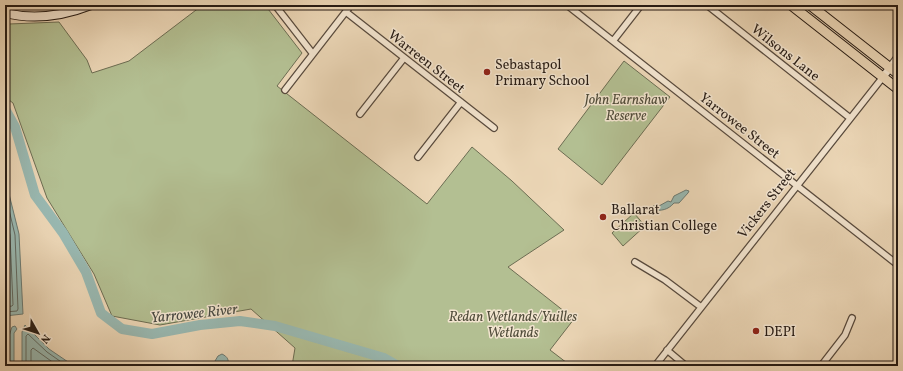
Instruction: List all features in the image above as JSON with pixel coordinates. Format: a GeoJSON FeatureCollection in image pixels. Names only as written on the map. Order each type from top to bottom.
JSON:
{"type":"FeatureCollection","features":[{"type":"Feature","properties":{"kind":"highway"},"geometry":{"type":"LineString","coordinates":[[791,5],[898,89]]}},
{"type":"Feature","properties":{"kind":"highway"},"geometry":{"type":"LineString","coordinates":[[810,5],[898,74]]}},
{"type":"Feature","properties":{"kind":"main road"},"geometry":{"type":"LineString","coordinates":[[5,13],[21,16],[42,17],[64,14],[90,5]]}},
{"type":"Feature","properties":{"kind":"street"},"geometry":{"type":"LineString","coordinates":[[275,5],[312,54]]}},
{"type":"Feature","properties":{"kind":"street"},"geometry":{"type":"LineString","coordinates":[[285,90],[351,5]]}},
{"type":"Feature","properties":{"kind":"street","name":"Yarrowee Street"},"geometry":{"type":"LineString","coordinates":[[567,5],[898,265]]}},
{"type":"Feature","properties":{"kind":"street"},"geometry":{"type":"LineString","coordinates":[[613,41],[641,5]]}},
{"type":"Feature","properties":{"kind":"street","name":"Wilsons Lane"},"geometry":{"type":"LineString","coordinates":[[707,5],[850,118]]}},
{"type":"Feature","properties":{"kind":"street","name":"Warreen Street"},"geometry":{"type":"LineString","coordinates":[[346,12],[494,128]]}},
{"type":"Feature","properties":{"kind":"street","name":"Vickers Street"},"geometry":{"type":"LineString","coordinates":[[654,366],[898,57]]}},
{"type":"Feature","properties":{"kind":"street"},"geometry":{"type":"LineString","coordinates":[[360,114],[404,58]]}},
{"type":"Feature","properties":{"kind":"street"},"geometry":{"type":"LineString","coordinates":[[418,157],[461,102]]}},
{"type":"Feature","properties":{"kind":"street"},"geometry":{"type":"LineString","coordinates":[[635,262],[665,280],[701,307]]}},
{"type":"Feature","properties":{"kind":"street"},"geometry":{"type":"LineString","coordinates":[[821,366],[846,334],[852,318]]}},
{"type":"Feature","properties":{"kind":"street"},"geometry":{"type":"LineString","coordinates":[[667,350],[686,366]]}},
{"type":"Feature","properties":{"kind":"green space","name":"Redan Wetlands/Yuilles Wetlands"},"geometry":{"type":"Polygon","coordinates":[[[199,5],[265,5],[302,53],[277,86],[427,204],[472,147],[512,181],[564,230],[508,267],[574,319],[550,350],[571,366],[292,366],[295,348],[251,309],[160,325],[112,316],[94,274],[47,198],[13,103],[5,97],[5,23],[59,22],[87,60],[92,73],[129,61],[200,7],[199,5]]]}},
{"type":"Feature","properties":{"kind":"green space","name":"John Earnshaw Reserve"},"geometry":{"type":"Polygon","coordinates":[[[624,61],[670,97],[602,185],[558,149],[624,61]]]}},
{"type":"Feature","properties":{"kind":"green space"},"geometry":{"type":"Polygon","coordinates":[[[634,213],[645,226],[623,246],[612,233],[634,213]]]}},
{"type":"Feature","properties":{"kind":"water"},"geometry":{"type":"Polygon","coordinates":[[[5,178],[19,234],[23,314],[5,316],[5,178]]]}},
{"type":"Feature","properties":{"kind":"water"},"geometry":{"type":"Polygon","coordinates":[[[686,190],[689,191],[688,193],[679,203],[674,203],[664,210],[653,210],[653,206],[659,206],[668,201],[671,202],[674,196],[686,190]]]}},
{"type":"Feature","properties":{"kind":"water"},"geometry":{"type":"Polygon","coordinates":[[[25,325],[49,349],[74,366],[22,366],[22,332],[25,325]]]}},
{"type":"Feature","properties":{"kind":"water"},"geometry":{"type":"Polygon","coordinates":[[[15,326],[17,329],[14,333],[14,366],[5,366],[5,341],[9,336],[12,327],[15,326]]]}},
{"type":"Feature","properties":{"kind":"water"},"geometry":{"type":"Polygon","coordinates":[[[222,354],[228,359],[228,366],[212,366],[218,356],[222,354]]]}},
{"type":"Feature","properties":{"kind":"waterway","name":"Yarrowee River"},"geometry":{"type":"LineString","coordinates":[[5,109],[15,127],[35,195],[63,233],[86,272],[101,313],[122,329],[152,334],[200,325],[240,321],[275,326],[384,358],[398,366]]}},
{"type":"Feature","properties":{"kind":"place","name":"Sebastapol Primary School"},"geometry":{"type":"Point","coordinates":[487,72]}},
{"type":"Feature","properties":{"kind":"place","name":"Ballarat Christian College"},"geometry":{"type":"Point","coordinates":[603,217]}},
{"type":"Feature","properties":{"kind":"place","name":"DEPI"},"geometry":{"type":"Point","coordinates":[756,331]}}]}
